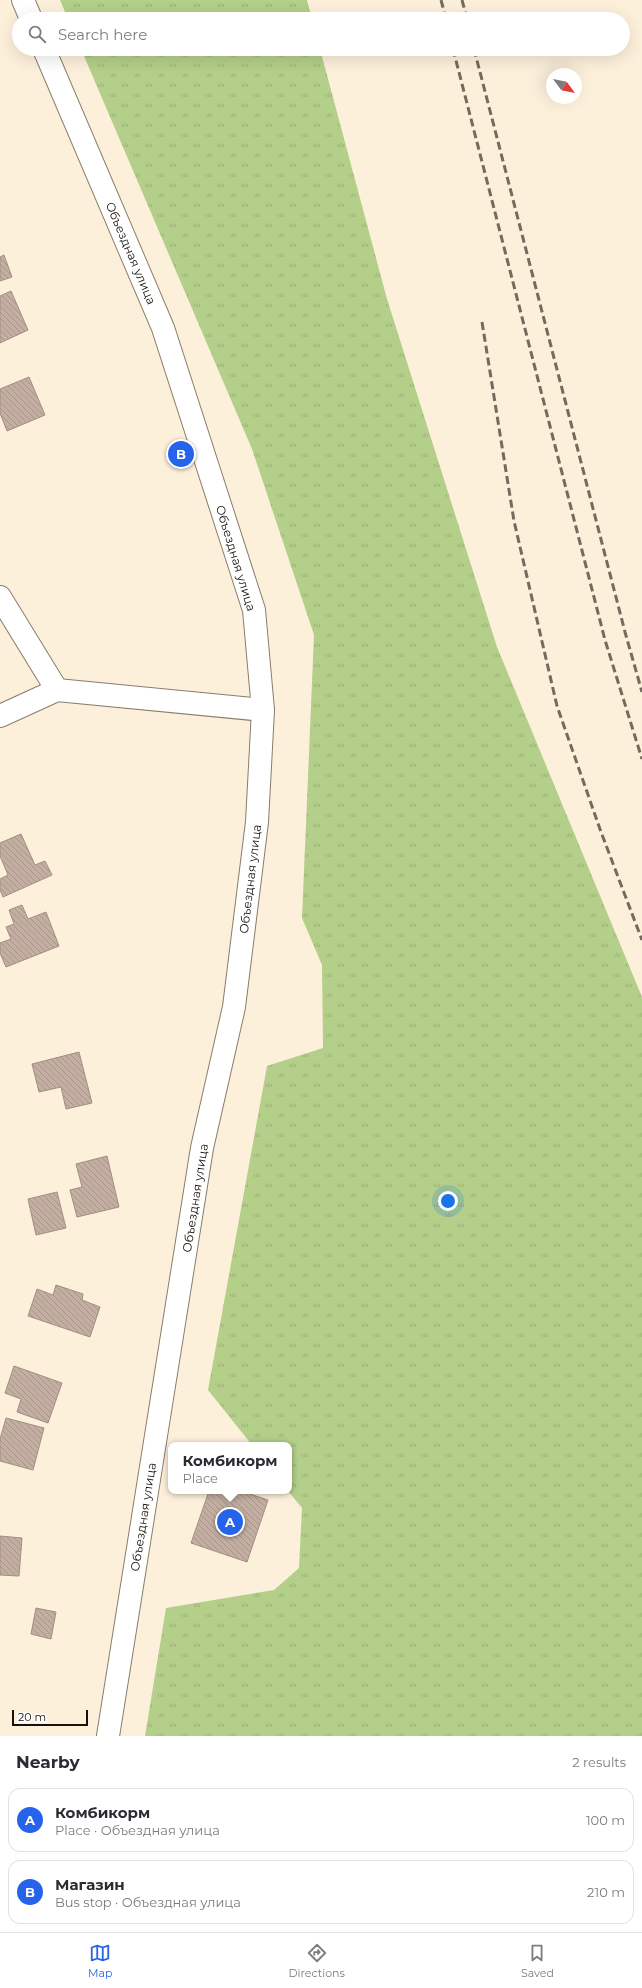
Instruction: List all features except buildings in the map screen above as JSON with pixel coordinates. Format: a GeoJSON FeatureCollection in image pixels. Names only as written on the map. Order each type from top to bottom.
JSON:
{"type":"FeatureCollection","features":[{"type":"Feature","properties":{"kind":"street"},"geometry":{"type":"LineString","coordinates":[[23,0],[28,12]]}},
{"type":"Feature","properties":{"kind":"street","name":"Объездная улица"},"geometry":{"type":"LineString","coordinates":[[47,56],[163,328],[254,610],[263,710],[257,822],[234,1006],[202,1148],[108,1736]]}},
{"type":"Feature","properties":{"kind":"street"},"geometry":{"type":"LineString","coordinates":[[0,597],[57,690]]}},
{"type":"Feature","properties":{"kind":"street"},"geometry":{"type":"LineString","coordinates":[[0,716],[57,690],[263,710]]}},
{"type":"Feature","properties":{"kind":"green space"},"geometry":{"type":"Polygon","coordinates":[[[60,0],[307,0],[310,12],[65,12],[60,0]]]}},
{"type":"Feature","properties":{"kind":"green space"},"geometry":{"type":"Polygon","coordinates":[[[84,56],[322,56],[387,299],[497,647],[642,997],[642,1736],[145,1736],[166,1608],[274,1590],[299,1568],[302,1508],[290,1494],[292,1494],[292,1442],[250,1442],[208,1390],[267,1066],[323,1048],[322,965],[302,918],[314,635],[252,449],[84,56]]]}},
{"type":"Feature","properties":{"kind":"railway"},"geometry":{"type":"LineString","coordinates":[[441,0],[444,12]]}},
{"type":"Feature","properties":{"kind":"railway"},"geometry":{"type":"LineString","coordinates":[[462,0],[465,12]]}},
{"type":"Feature","properties":{"kind":"railway"},"geometry":{"type":"LineString","coordinates":[[455,56],[605,640],[642,759]]}},
{"type":"Feature","properties":{"kind":"railway"},"geometry":{"type":"LineString","coordinates":[[476,56],[625,632],[642,692]]}},
{"type":"Feature","properties":{"kind":"railway"},"geometry":{"type":"LineString","coordinates":[[482,322],[514,521],[557,706],[601,832],[642,940]]}},
{"type":"Feature","properties":{"kind":"place","name":"Магазин"},"geometry":{"type":"Point","coordinates":[181,454]}},
{"type":"Feature","properties":{"kind":"place","name":"Комбикорм"},"geometry":{"type":"Point","coordinates":[230,1522]}}]}
